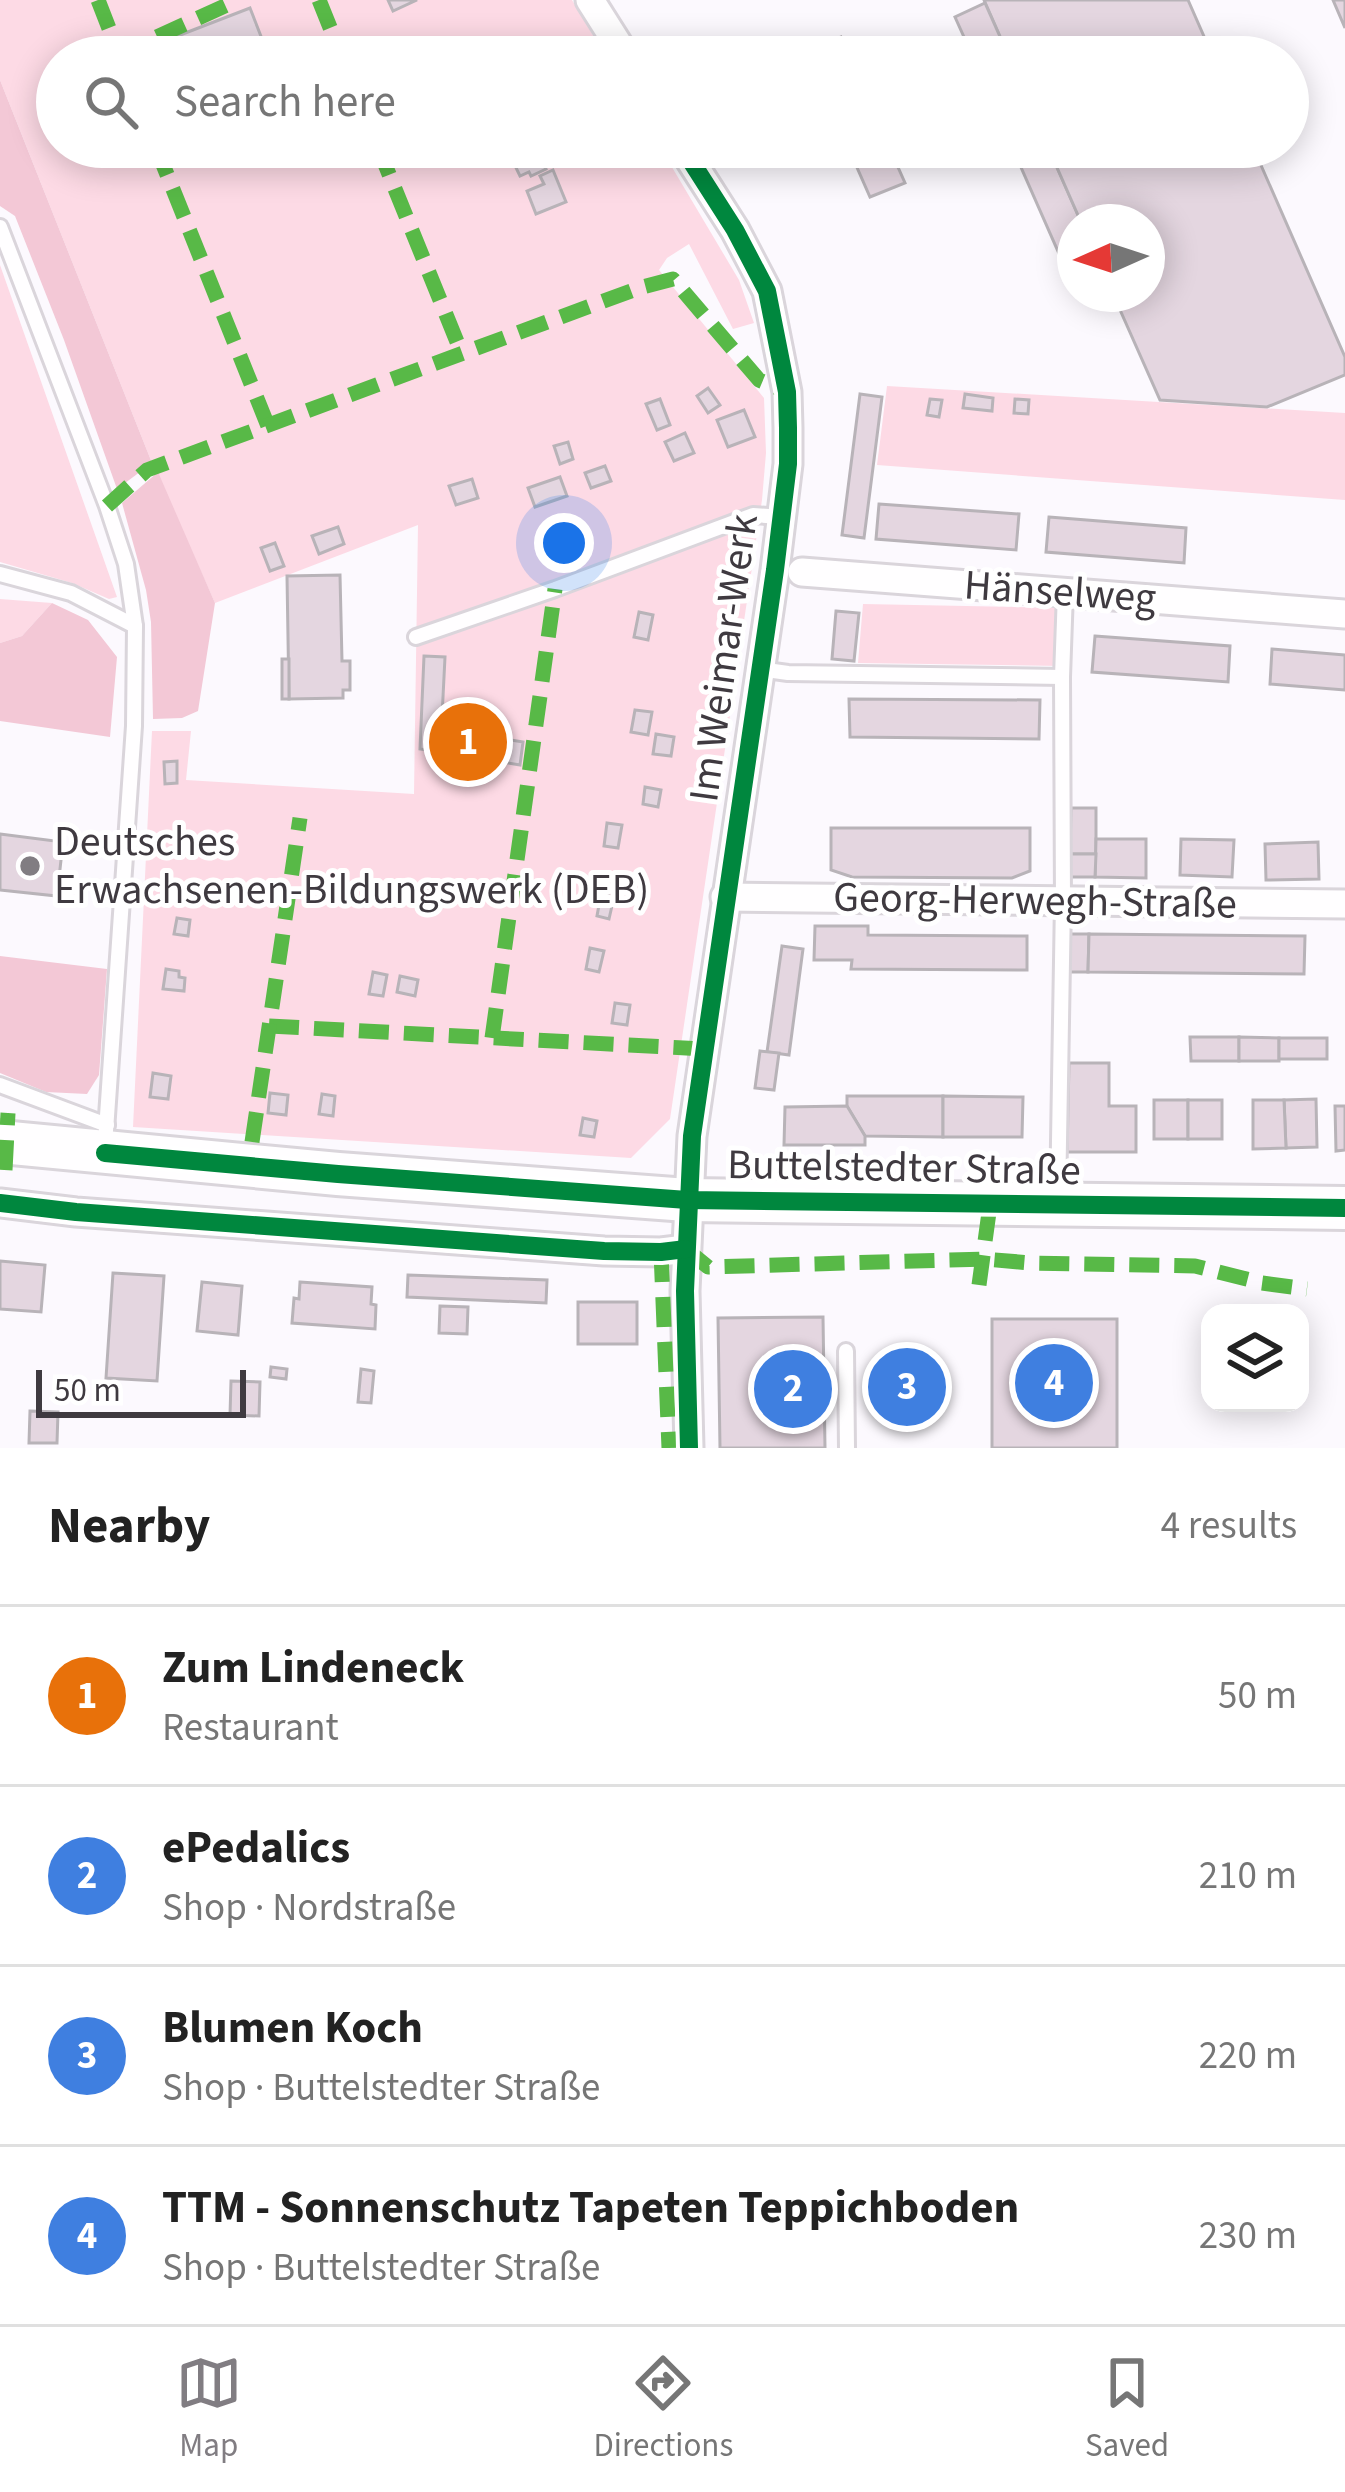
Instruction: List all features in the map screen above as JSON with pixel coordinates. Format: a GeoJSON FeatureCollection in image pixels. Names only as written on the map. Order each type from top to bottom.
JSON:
{"type":"FeatureCollection","features":[{"type":"Feature","properties":{"kind":"main road","name":"Buttelstedter Straße"},"geometry":{"type":"LineString","coordinates":[[0,1142],[106,1139],[338,1174],[687,1201],[1345,1208]]}},
{"type":"Feature","properties":{"kind":"street"},"geometry":{"type":"LineString","coordinates":[[590,0],[613,36]]}},
{"type":"Feature","properties":{"kind":"street","name":"Im Weimar-Werk"},"geometry":{"type":"LineString","coordinates":[[689,1448],[686,1249],[692,1136],[759,669],[788,571],[782,517],[788,464],[787,392],[766,291],[695,168]]}},
{"type":"Feature","properties":{"kind":"street","name":"Hänselweg"},"geometry":{"type":"LineString","coordinates":[[788,571],[1345,614]]}},
{"type":"Feature","properties":{"kind":"street","name":"Georg-Herwegh-Straße"},"geometry":{"type":"LineString","coordinates":[[725,897],[1345,904]]}},
{"type":"Feature","properties":{"kind":"street"},"geometry":{"type":"LineString","coordinates":[[0,1203],[604,1251],[686,1249]]}},
{"type":"Feature","properties":{"kind":"lane"},"geometry":{"type":"LineString","coordinates":[[0,227],[113,525],[126,564],[135,626],[133,745],[106,1139],[0,1085]]}},
{"type":"Feature","properties":{"kind":"lane"},"geometry":{"type":"LineString","coordinates":[[416,637],[753,515],[782,517]]}},
{"type":"Feature","properties":{"kind":"lane"},"geometry":{"type":"LineString","coordinates":[[0,574],[71,593],[135,626]]}},
{"type":"Feature","properties":{"kind":"lane"},"geometry":{"type":"LineString","coordinates":[[1058,1206],[1066,592]]}},
{"type":"Feature","properties":{"kind":"lane"},"geometry":{"type":"LineString","coordinates":[[759,669],[1062,677]]}},
{"type":"Feature","properties":{"kind":"lane"},"geometry":{"type":"LineString","coordinates":[[846,1351],[847,1448]]}},
{"type":"Feature","properties":{"kind":"shaded area"},"geometry":{"type":"Polygon","coordinates":[[[0,0],[572,0],[593,36],[36,36],[36,168],[672,168],[739,280],[754,323],[733,329],[689,244],[667,258],[659,270],[764,398],[766,453],[670,1119],[631,1158],[133,1127],[152,731],[191,731],[186,780],[414,794],[418,525],[215,603],[152,463],[0,80],[0,0]]]}},
{"type":"Feature","properties":{"kind":"shaded area"},"geometry":{"type":"Polygon","coordinates":[[[0,80],[152,463],[117,489],[15,216],[0,206],[0,80]]]}},
{"type":"Feature","properties":{"kind":"shaded area"},"geometry":{"type":"Polygon","coordinates":[[[0,265],[117,597],[109,599],[0,562],[0,265]]]}},
{"type":"Feature","properties":{"kind":"shaded area"},"geometry":{"type":"Polygon","coordinates":[[[887,386],[1345,413],[1345,500],[877,465],[887,386]]]}},
{"type":"Feature","properties":{"kind":"shaded area"},"geometry":{"type":"Polygon","coordinates":[[[158,472],[215,603],[198,711],[182,718],[153,719],[151,622],[122,503],[158,472]]]}},
{"type":"Feature","properties":{"kind":"shaded area"},"geometry":{"type":"Polygon","coordinates":[[[0,599],[52,603],[22,636],[0,643],[0,599]]]}},
{"type":"Feature","properties":{"kind":"shaded area"},"geometry":{"type":"Polygon","coordinates":[[[52,603],[88,620],[117,657],[110,737],[0,721],[0,643],[22,636],[52,603]]]}},
{"type":"Feature","properties":{"kind":"shaded area"},"geometry":{"type":"Polygon","coordinates":[[[863,604],[1064,608],[1061,666],[858,663],[863,604]]]}},
{"type":"Feature","properties":{"kind":"shaded area"},"geometry":{"type":"Polygon","coordinates":[[[0,956],[107,969],[99,1075],[87,1094],[46,1092],[0,1073],[0,956]]]}},
{"type":"Feature","properties":{"kind":"building"},"geometry":{"type":"Polygon","coordinates":[[[388,0],[417,0],[393,11],[388,0]]]}},
{"type":"Feature","properties":{"kind":"building"},"geometry":{"type":"Polygon","coordinates":[[[984,0],[1188,0],[1204,36],[1000,36],[984,0]]]}},
{"type":"Feature","properties":{"kind":"building"},"geometry":{"type":"Polygon","coordinates":[[[1333,0],[1345,0],[1345,28],[1333,0]]]}},
{"type":"Feature","properties":{"kind":"building"},"geometry":{"type":"Polygon","coordinates":[[[985,3],[1000,36],[964,36],[955,17],[985,3]]]}},
{"type":"Feature","properties":{"kind":"building"},"geometry":{"type":"Polygon","coordinates":[[[250,8],[261,36],[178,36],[250,8]]]}},
{"type":"Feature","properties":{"kind":"building"},"geometry":{"type":"Polygon","coordinates":[[[516,168],[546,169],[531,176],[529,172],[520,176],[516,168]]]}},
{"type":"Feature","properties":{"kind":"building"},"geometry":{"type":"Polygon","coordinates":[[[857,168],[898,168],[905,183],[870,197],[857,168]]]}},
{"type":"Feature","properties":{"kind":"building"},"geometry":{"type":"Polygon","coordinates":[[[1021,168],[1057,168],[1073,204],[1057,204],[1057,249],[1021,168]]]}},
{"type":"Feature","properties":{"kind":"building"},"geometry":{"type":"Polygon","coordinates":[[[1057,168],[1262,168],[1345,357],[1345,375],[1267,407],[1160,400],[1121,312],[1165,312],[1165,204],[1073,204],[1057,168]]]}},
{"type":"Feature","properties":{"kind":"building"},"geometry":{"type":"Polygon","coordinates":[[[553,170],[566,202],[536,214],[527,191],[544,184],[540,176],[553,170]]]}},
{"type":"Feature","properties":{"kind":"building"},"geometry":{"type":"Polygon","coordinates":[[[708,388],[720,405],[708,413],[697,396],[708,388]]]}},
{"type":"Feature","properties":{"kind":"building"},"geometry":{"type":"Polygon","coordinates":[[[860,394],[882,397],[864,538],[842,535],[860,394]]]}},
{"type":"Feature","properties":{"kind":"building"},"geometry":{"type":"Polygon","coordinates":[[[965,394],[993,398],[992,411],[963,408],[965,394]]]}},
{"type":"Feature","properties":{"kind":"building"},"geometry":{"type":"Polygon","coordinates":[[[660,399],[670,425],[657,430],[646,404],[660,399]]]}},
{"type":"Feature","properties":{"kind":"building"},"geometry":{"type":"Polygon","coordinates":[[[930,399],[942,400],[939,417],[927,415],[930,399]]]}},
{"type":"Feature","properties":{"kind":"building"},"geometry":{"type":"Polygon","coordinates":[[[1015,399],[1029,400],[1028,414],[1014,413],[1015,399]]]}},
{"type":"Feature","properties":{"kind":"building"},"geometry":{"type":"Polygon","coordinates":[[[744,410],[755,437],[728,447],[717,420],[744,410]]]}},
{"type":"Feature","properties":{"kind":"building"},"geometry":{"type":"Polygon","coordinates":[[[685,433],[694,453],[674,461],[665,442],[685,433]]]}},
{"type":"Feature","properties":{"kind":"building"},"geometry":{"type":"Polygon","coordinates":[[[568,442],[573,459],[560,464],[554,446],[568,442]]]}},
{"type":"Feature","properties":{"kind":"building"},"geometry":{"type":"Polygon","coordinates":[[[605,466],[611,481],[591,488],[585,473],[605,466]]]}},
{"type":"Feature","properties":{"kind":"building"},"geometry":{"type":"Polygon","coordinates":[[[560,477],[567,496],[535,507],[528,488],[560,477]]]}},
{"type":"Feature","properties":{"kind":"building"},"geometry":{"type":"Polygon","coordinates":[[[472,479],[478,498],[456,505],[449,486],[472,479]]]}},
{"type":"Feature","properties":{"kind":"building"},"geometry":{"type":"Polygon","coordinates":[[[879,504],[1019,514],[1016,550],[876,539],[879,504]]]}},
{"type":"Feature","properties":{"kind":"building"},"geometry":{"type":"Polygon","coordinates":[[[1049,517],[1186,528],[1184,563],[1046,552],[1049,517]]]}},
{"type":"Feature","properties":{"kind":"building"},"geometry":{"type":"Polygon","coordinates":[[[338,527],[344,544],[319,554],[312,536],[338,527]]]}},
{"type":"Feature","properties":{"kind":"building"},"geometry":{"type":"Polygon","coordinates":[[[275,543],[284,566],[270,571],[261,548],[275,543]]]}},
{"type":"Feature","properties":{"kind":"building"},"geometry":{"type":"Polygon","coordinates":[[[340,575],[342,661],[350,661],[350,690],[343,690],[343,698],[289,699],[287,576],[340,575]]]}},
{"type":"Feature","properties":{"kind":"building"},"geometry":{"type":"Polygon","coordinates":[[[836,611],[859,613],[854,661],[832,659],[836,611]]]}},
{"type":"Feature","properties":{"kind":"building"},"geometry":{"type":"Polygon","coordinates":[[[639,612],[653,615],[648,640],[634,637],[639,612]]]}},
{"type":"Feature","properties":{"kind":"building"},"geometry":{"type":"Polygon","coordinates":[[[1095,636],[1230,646],[1228,682],[1092,672],[1095,636]]]}},
{"type":"Feature","properties":{"kind":"building"},"geometry":{"type":"Polygon","coordinates":[[[1272,649],[1345,655],[1345,690],[1270,684],[1272,649]]]}},
{"type":"Feature","properties":{"kind":"building"},"geometry":{"type":"Polygon","coordinates":[[[424,656],[445,657],[442,717],[454,719],[449,753],[420,749],[424,656]]]}},
{"type":"Feature","properties":{"kind":"building"},"geometry":{"type":"Polygon","coordinates":[[[282,659],[289,659],[289,699],[282,699],[282,659]]]}},
{"type":"Feature","properties":{"kind":"building"},"geometry":{"type":"Polygon","coordinates":[[[849,699],[1040,700],[1039,739],[850,737],[849,699]]]}},
{"type":"Feature","properties":{"kind":"building"},"geometry":{"type":"Polygon","coordinates":[[[635,710],[652,712],[648,735],[631,732],[635,710]]]}},
{"type":"Feature","properties":{"kind":"building"},"geometry":{"type":"Polygon","coordinates":[[[453,730],[523,742],[520,765],[449,753],[453,730]]]}},
{"type":"Feature","properties":{"kind":"building"},"geometry":{"type":"Polygon","coordinates":[[[656,734],[674,737],[671,756],[653,754],[656,734]]]}},
{"type":"Feature","properties":{"kind":"building"},"geometry":{"type":"Polygon","coordinates":[[[177,761],[177,783],[165,784],[164,762],[177,761]]]}},
{"type":"Feature","properties":{"kind":"building"},"geometry":{"type":"Polygon","coordinates":[[[645,787],[661,790],[658,807],[643,804],[645,787]]]}},
{"type":"Feature","properties":{"kind":"building"},"geometry":{"type":"Polygon","coordinates":[[[1071,808],[1096,808],[1096,854],[1070,854],[1071,808]]]}},
{"type":"Feature","properties":{"kind":"building"},"geometry":{"type":"Polygon","coordinates":[[[607,823],[622,825],[618,848],[604,846],[607,823]]]}},
{"type":"Feature","properties":{"kind":"building"},"geometry":{"type":"Polygon","coordinates":[[[831,828],[1030,828],[1030,871],[1012,878],[852,877],[831,870],[831,828]]]}},
{"type":"Feature","properties":{"kind":"building","name":"Deutsches Erwachsenen-Bildungswerk (DEB)"},"geometry":{"type":"Polygon","coordinates":[[[0,834],[63,842],[57,896],[0,890],[0,834]]]}},
{"type":"Feature","properties":{"kind":"building"},"geometry":{"type":"Polygon","coordinates":[[[1096,839],[1146,839],[1146,878],[1095,877],[1096,839]]]}},
{"type":"Feature","properties":{"kind":"building"},"geometry":{"type":"Polygon","coordinates":[[[1181,839],[1234,840],[1232,877],[1180,875],[1181,839]]]}},
{"type":"Feature","properties":{"kind":"building"},"geometry":{"type":"Polygon","coordinates":[[[1318,842],[1319,879],[1266,880],[1265,844],[1318,842]]]}},
{"type":"Feature","properties":{"kind":"building"},"geometry":{"type":"Polygon","coordinates":[[[1070,854],[1096,854],[1095,877],[1070,877],[1070,854]]]}},
{"type":"Feature","properties":{"kind":"building"},"geometry":{"type":"Polygon","coordinates":[[[601,894],[614,897],[609,919],[597,916],[601,894]]]}},
{"type":"Feature","properties":{"kind":"building"},"geometry":{"type":"Polygon","coordinates":[[[177,918],[190,920],[188,936],[174,934],[177,918]]]}},
{"type":"Feature","properties":{"kind":"building"},"geometry":{"type":"Polygon","coordinates":[[[815,926],[868,926],[868,935],[1027,936],[1027,970],[851,969],[852,960],[814,960],[815,926]]]}},
{"type":"Feature","properties":{"kind":"building"},"geometry":{"type":"Polygon","coordinates":[[[1069,934],[1089,934],[1088,972],[1069,972],[1069,934]]]}},
{"type":"Feature","properties":{"kind":"building"},"geometry":{"type":"Polygon","coordinates":[[[1089,934],[1305,936],[1304,974],[1088,972],[1089,934]]]}},
{"type":"Feature","properties":{"kind":"building"},"geometry":{"type":"Polygon","coordinates":[[[782,946],[803,949],[789,1055],[767,1052],[782,946]]]}},
{"type":"Feature","properties":{"kind":"building"},"geometry":{"type":"Polygon","coordinates":[[[590,948],[604,951],[599,972],[586,969],[590,948]]]}},
{"type":"Feature","properties":{"kind":"building"},"geometry":{"type":"Polygon","coordinates":[[[166,969],[179,971],[179,977],[185,978],[184,991],[163,989],[166,969]]]}},
{"type":"Feature","properties":{"kind":"building"},"geometry":{"type":"Polygon","coordinates":[[[373,972],[387,975],[383,996],[369,994],[373,972]]]}},
{"type":"Feature","properties":{"kind":"building"},"geometry":{"type":"Polygon","coordinates":[[[400,976],[418,980],[415,996],[397,992],[400,976]]]}},
{"type":"Feature","properties":{"kind":"building"},"geometry":{"type":"Polygon","coordinates":[[[615,1003],[630,1005],[627,1025],[612,1023],[615,1003]]]}},
{"type":"Feature","properties":{"kind":"building"},"geometry":{"type":"Polygon","coordinates":[[[1190,1037],[1239,1037],[1239,1061],[1191,1061],[1190,1037]]]}},
{"type":"Feature","properties":{"kind":"building"},"geometry":{"type":"Polygon","coordinates":[[[1239,1037],[1279,1038],[1279,1061],[1239,1061],[1239,1037]]]}},
{"type":"Feature","properties":{"kind":"building"},"geometry":{"type":"Polygon","coordinates":[[[1279,1038],[1327,1038],[1327,1059],[1279,1059],[1279,1038]]]}},
{"type":"Feature","properties":{"kind":"building"},"geometry":{"type":"Polygon","coordinates":[[[760,1051],[779,1053],[774,1090],[755,1088],[760,1051]]]}},
{"type":"Feature","properties":{"kind":"building"},"geometry":{"type":"Polygon","coordinates":[[[1069,1063],[1109,1063],[1109,1106],[1136,1106],[1136,1152],[1067,1152],[1069,1063]]]}},
{"type":"Feature","properties":{"kind":"building"},"geometry":{"type":"Polygon","coordinates":[[[153,1073],[171,1076],[168,1099],[150,1097],[153,1073]]]}},
{"type":"Feature","properties":{"kind":"building"},"geometry":{"type":"Polygon","coordinates":[[[270,1093],[288,1095],[286,1115],[268,1113],[270,1093]]]}},
{"type":"Feature","properties":{"kind":"building"},"geometry":{"type":"Polygon","coordinates":[[[322,1094],[335,1096],[333,1116],[319,1114],[322,1094]]]}},
{"type":"Feature","properties":{"kind":"building"},"geometry":{"type":"Polygon","coordinates":[[[847,1096],[943,1096],[943,1137],[865,1136],[847,1106],[847,1096]]]}},
{"type":"Feature","properties":{"kind":"building"},"geometry":{"type":"Polygon","coordinates":[[[943,1096],[1023,1097],[1022,1137],[943,1137],[943,1096]]]}},
{"type":"Feature","properties":{"kind":"building"},"geometry":{"type":"Polygon","coordinates":[[[1316,1099],[1317,1147],[1286,1148],[1284,1100],[1316,1099]]]}},
{"type":"Feature","properties":{"kind":"building"},"geometry":{"type":"Polygon","coordinates":[[[1154,1100],[1188,1100],[1188,1139],[1154,1139],[1154,1100]]]}},
{"type":"Feature","properties":{"kind":"building"},"geometry":{"type":"Polygon","coordinates":[[[1188,1100],[1222,1100],[1222,1139],[1188,1139],[1188,1100]]]}},
{"type":"Feature","properties":{"kind":"building"},"geometry":{"type":"Polygon","coordinates":[[[1253,1100],[1284,1100],[1286,1148],[1253,1149],[1253,1100]]]}},
{"type":"Feature","properties":{"kind":"building"},"geometry":{"type":"Polygon","coordinates":[[[847,1106],[865,1136],[865,1145],[784,1145],[785,1107],[847,1106]]]}},
{"type":"Feature","properties":{"kind":"building"},"geometry":{"type":"Polygon","coordinates":[[[1335,1106],[1345,1106],[1345,1150],[1336,1151],[1335,1106]]]}},
{"type":"Feature","properties":{"kind":"building"},"geometry":{"type":"Polygon","coordinates":[[[583,1118],[597,1121],[594,1137],[580,1135],[583,1118]]]}},
{"type":"Feature","properties":{"kind":"building"},"geometry":{"type":"Polygon","coordinates":[[[0,1261],[45,1265],[41,1312],[0,1309],[0,1261]]]}},
{"type":"Feature","properties":{"kind":"building"},"geometry":{"type":"Polygon","coordinates":[[[113,1273],[164,1276],[157,1381],[106,1378],[113,1273]]]}},
{"type":"Feature","properties":{"kind":"building"},"geometry":{"type":"Polygon","coordinates":[[[408,1275],[547,1280],[546,1303],[407,1297],[408,1275]]]}},
{"type":"Feature","properties":{"kind":"building"},"geometry":{"type":"Polygon","coordinates":[[[202,1282],[242,1286],[238,1335],[197,1331],[202,1282]]]}},
{"type":"Feature","properties":{"kind":"building"},"geometry":{"type":"Polygon","coordinates":[[[300,1282],[372,1287],[375,1329],[292,1323],[300,1282]]]}},
{"type":"Feature","properties":{"kind":"building"},"geometry":{"type":"Polygon","coordinates":[[[578,1302],[637,1302],[637,1344],[578,1344],[578,1302]]]}},
{"type":"Feature","properties":{"kind":"building"},"geometry":{"type":"Polygon","coordinates":[[[440,1306],[468,1307],[467,1334],[439,1333],[440,1306]]]}},
{"type":"Feature","properties":{"kind":"building"},"geometry":{"type":"Polygon","coordinates":[[[823,1317],[825,1448],[720,1448],[718,1318],[823,1317]]]}},
{"type":"Feature","properties":{"kind":"building"},"geometry":{"type":"Polygon","coordinates":[[[992,1319],[1117,1319],[1117,1448],[992,1448],[992,1319]]]}},
{"type":"Feature","properties":{"kind":"building"},"geometry":{"type":"Polygon","coordinates":[[[271,1367],[287,1369],[286,1379],[270,1377],[271,1367]]]}},
{"type":"Feature","properties":{"kind":"building"},"geometry":{"type":"Polygon","coordinates":[[[361,1369],[374,1371],[371,1403],[358,1402],[361,1369]]]}},
{"type":"Feature","properties":{"kind":"building"},"geometry":{"type":"Polygon","coordinates":[[[929,1369],[929,1403],[884,1405],[883,1371],[929,1369]]]}},
{"type":"Feature","properties":{"kind":"building"},"geometry":{"type":"Polygon","coordinates":[[[231,1381],[260,1382],[259,1416],[230,1415],[231,1381]]]}},
{"type":"Feature","properties":{"kind":"building"},"geometry":{"type":"Polygon","coordinates":[[[30,1411],[58,1412],[57,1443],[29,1443],[30,1411]]]}},
{"type":"Feature","properties":{"kind":"marked path"},"geometry":{"type":"LineString","coordinates":[[98,0],[112,36]]}},
{"type":"Feature","properties":{"kind":"marked path"},"geometry":{"type":"LineString","coordinates":[[159,36],[238,0]]}},
{"type":"Feature","properties":{"kind":"marked path"},"geometry":{"type":"LineString","coordinates":[[319,0],[334,36]]}},
{"type":"Feature","properties":{"kind":"marked path"},"geometry":{"type":"LineString","coordinates":[[164,168],[268,426]]}},
{"type":"Feature","properties":{"kind":"marked path"},"geometry":{"type":"LineString","coordinates":[[387,168],[462,354]]}},
{"type":"Feature","properties":{"kind":"marked path"},"geometry":{"type":"LineString","coordinates":[[107,506],[147,470],[673,279],[759,380],[787,392]]}},
{"type":"Feature","properties":{"kind":"marked path"},"geometry":{"type":"LineString","coordinates":[[492,1038],[555,589]]}},
{"type":"Feature","properties":{"kind":"marked path"},"geometry":{"type":"LineString","coordinates":[[252,1142],[300,818]]}},
{"type":"Feature","properties":{"kind":"marked path"},"geometry":{"type":"LineString","coordinates":[[269,1026],[704,1049]]}},
{"type":"Feature","properties":{"kind":"marked path"},"geometry":{"type":"LineString","coordinates":[[5,1170],[8,1113]]}},
{"type":"Feature","properties":{"kind":"marked path"},"geometry":{"type":"LineString","coordinates":[[979,1285],[990,1205]]}},
{"type":"Feature","properties":{"kind":"marked path"},"geometry":{"type":"LineString","coordinates":[[686,1249],[708,1267],[984,1259],[1195,1266],[1307,1289]]}},
{"type":"Feature","properties":{"kind":"marked path"},"geometry":{"type":"LineString","coordinates":[[661,1252],[669,1448]]}},
{"type":"Feature","properties":{"kind":"cycle path"},"geometry":{"type":"LineString","coordinates":[[689,1448],[685,1291],[692,1136],[788,464],[787,392],[767,291],[695,168]]}},
{"type":"Feature","properties":{"kind":"cycle path"},"geometry":{"type":"LineString","coordinates":[[105,1153],[687,1200],[1345,1208]]}},
{"type":"Feature","properties":{"kind":"cycle path"},"geometry":{"type":"LineString","coordinates":[[0,1203],[604,1251],[686,1249]]}},
{"type":"Feature","properties":{"kind":"place","name":"Zum Lindeneck"},"geometry":{"type":"Point","coordinates":[468,742]}},
{"type":"Feature","properties":{"kind":"place","name":"Deutsches Erwachsenen-Bildungswerk (DEB)"},"geometry":{"type":"Point","coordinates":[30,866]}},
{"type":"Feature","properties":{"kind":"place","name":"TTM - Sonnenschutz Tapeten Teppichboden"},"geometry":{"type":"Point","coordinates":[1054,1383]}},
{"type":"Feature","properties":{"kind":"place","name":"Blumen Koch"},"geometry":{"type":"Point","coordinates":[907,1387]}},
{"type":"Feature","properties":{"kind":"place","name":"ePedalics"},"geometry":{"type":"Point","coordinates":[793,1389]}}]}
